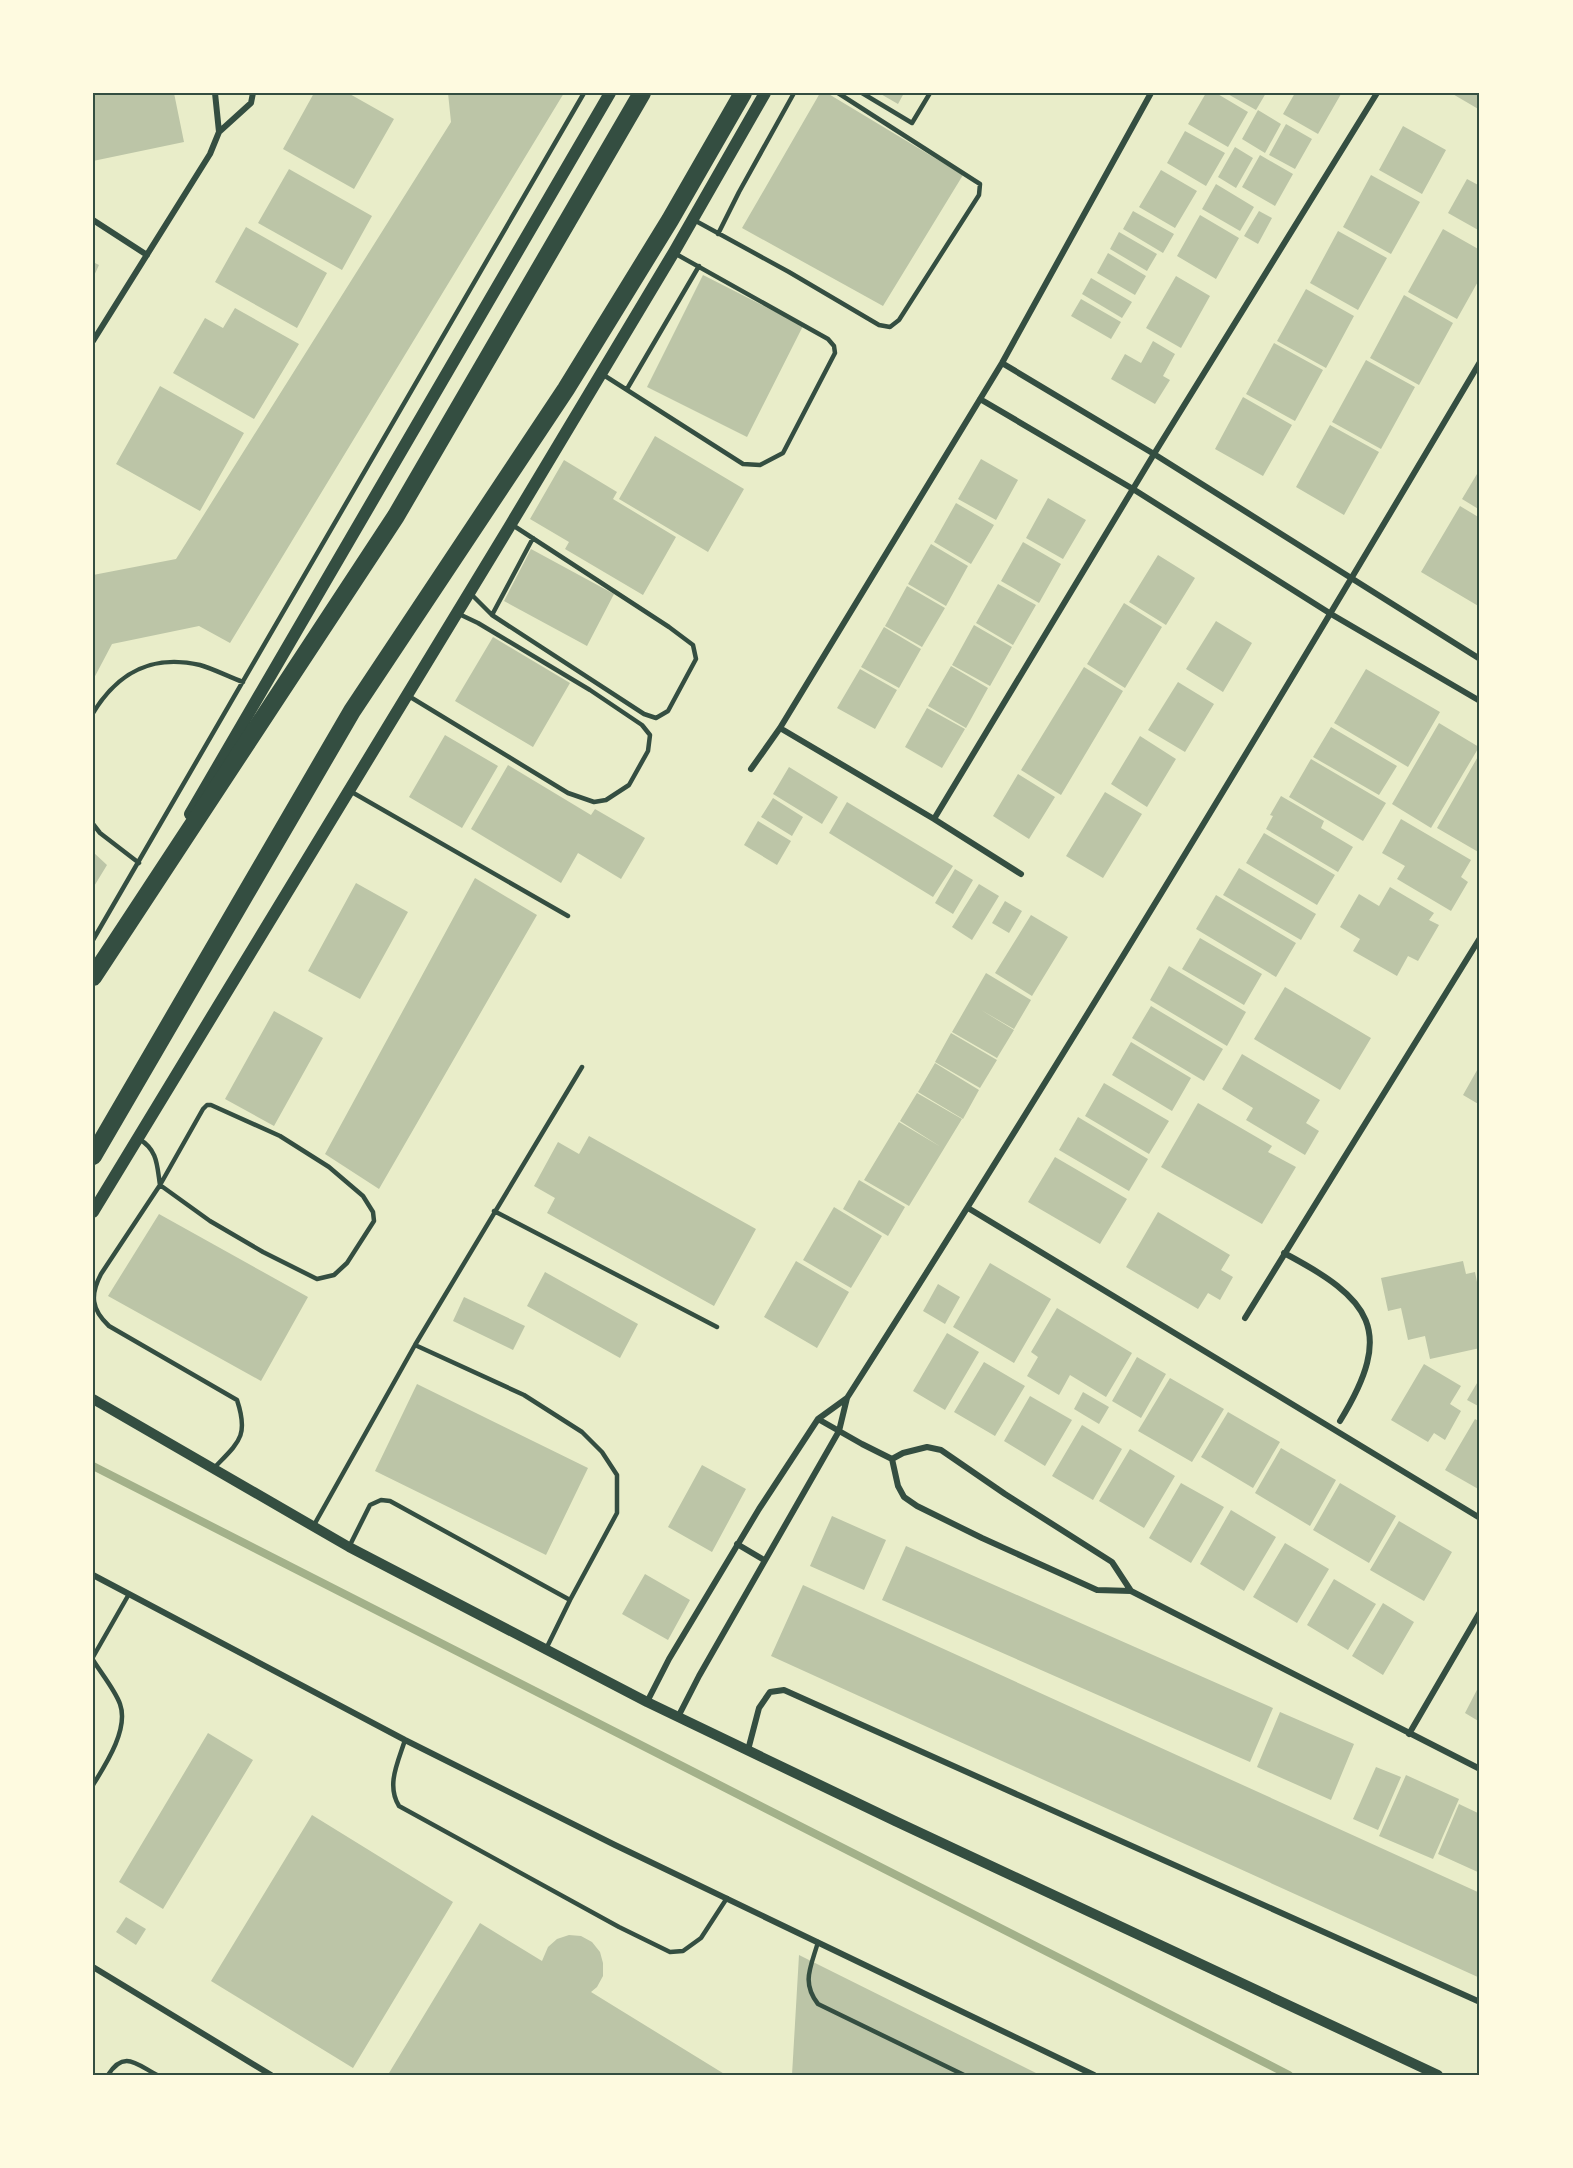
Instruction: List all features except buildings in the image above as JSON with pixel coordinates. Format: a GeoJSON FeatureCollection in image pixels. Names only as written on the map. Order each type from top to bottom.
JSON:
{"type":"FeatureCollection","features":[{"type":"Feature","properties":{"kind":"highway"},"geometry":{"type":"LineString","coordinates":[[93,979],[396,516],[642,93]]}},
{"type":"Feature","properties":{"kind":"highway"},"geometry":{"type":"LineString","coordinates":[[93,1156],[352,711],[566,389],[670,220],[743,93]]}},
{"type":"Feature","properties":{"kind":"main road"},"geometry":{"type":"LineString","coordinates":[[93,979],[610,93]]}},
{"type":"Feature","properties":{"kind":"main road"},"geometry":{"type":"LineString","coordinates":[[743,93],[748,122]]}},
{"type":"Feature","properties":{"kind":"main road"},"geometry":{"type":"LineString","coordinates":[[93,1212],[511,524],[674,252],[765,93]]}},
{"type":"Feature","properties":{"kind":"street"},"geometry":{"type":"LineString","coordinates":[[215,93],[219,132]]}},
{"type":"Feature","properties":{"kind":"street"},"geometry":{"type":"LineString","coordinates":[[93,341],[210,154],[219,132],[251,103],[253,93]]}},
{"type":"Feature","properties":{"kind":"street"},"geometry":{"type":"LineString","coordinates":[[751,769],[780,728],[1002,363],[1151,93]]}},
{"type":"Feature","properties":{"kind":"street"},"geometry":{"type":"LineString","coordinates":[[934,819],[1132,489],[1377,93]]}},
{"type":"Feature","properties":{"kind":"street"},"geometry":{"type":"LineString","coordinates":[[93,220],[147,255]]}},
{"type":"Feature","properties":{"kind":"street"},"geometry":{"type":"LineString","coordinates":[[678,1718],[764,1560],[839,1431],[847,1398],[968,1208],[1331,614],[1480,362]]}},
{"type":"Feature","properties":{"kind":"street"},"geometry":{"type":"LineString","coordinates":[[1002,363],[1154,454],[1480,659]]}},
{"type":"Feature","properties":{"kind":"street"},"geometry":{"type":"LineString","coordinates":[[980,399],[1132,489],[1331,614],[1480,701]]}},
{"type":"Feature","properties":{"kind":"street"},"geometry":{"type":"LineString","coordinates":[[780,728],[934,819],[1021,874]]}},
{"type":"Feature","properties":{"kind":"street"},"geometry":{"type":"LineString","coordinates":[[1245,1318],[1480,938]]}},
{"type":"Feature","properties":{"kind":"street"},"geometry":{"type":"LineString","coordinates":[[968,1208],[1480,1518]]}},
{"type":"Feature","properties":{"kind":"street"},"geometry":{"type":"LineString","coordinates":[[1284,1253],[1309,1266],[1345,1290],[1358,1305],[1365,1318],[1370,1340],[1368,1362],[1355,1396],[1340,1421]]}},
{"type":"Feature","properties":{"kind":"street"},"geometry":{"type":"LineString","coordinates":[[646,1702],[737,1545],[818,1419],[847,1398]]}},
{"type":"Feature","properties":{"kind":"street"},"geometry":{"type":"LineString","coordinates":[[93,1400],[349,1547],[646,1702],[1438,2075]]}},
{"type":"Feature","properties":{"kind":"street"},"geometry":{"type":"LineString","coordinates":[[818,1419],[892,1459],[898,1486],[904,1497],[917,1506],[1097,1590],[1131,1591],[1480,1769]]}},
{"type":"Feature","properties":{"kind":"street"},"geometry":{"type":"LineString","coordinates":[[892,1459],[903,1453],[927,1447],[941,1450],[1112,1562],[1131,1591]]}},
{"type":"Feature","properties":{"kind":"street"},"geometry":{"type":"LineString","coordinates":[[737,1545],[764,1560]]}},
{"type":"Feature","properties":{"kind":"street"},"geometry":{"type":"LineString","coordinates":[[93,1575],[405,1740],[1094,2075]]}},
{"type":"Feature","properties":{"kind":"street"},"geometry":{"type":"LineString","coordinates":[[1409,1734],[1480,1612]]}},
{"type":"Feature","properties":{"kind":"street"},"geometry":{"type":"LineString","coordinates":[[747,1751],[759,1708],[770,1692],[784,1690],[1480,2002]]}},
{"type":"Feature","properties":{"kind":"street"},"geometry":{"type":"LineString","coordinates":[[93,1967],[271,2075]]}},
{"type":"Feature","properties":{"kind":"lane"},"geometry":{"type":"LineString","coordinates":[[93,940],[584,93]]}},
{"type":"Feature","properties":{"kind":"lane"},"geometry":{"type":"LineString","coordinates":[[718,234],[794,93]]}},
{"type":"Feature","properties":{"kind":"lane"},"geometry":{"type":"LineString","coordinates":[[693,219],[789,272],[879,326],[890,327],[899,320],[979,195],[981,187],[980,184],[838,93]]}},
{"type":"Feature","properties":{"kind":"lane"},"geometry":{"type":"LineString","coordinates":[[862,93],[912,123],[930,93]]}},
{"type":"Feature","properties":{"kind":"lane"},"geometry":{"type":"LineString","coordinates":[[601,373],[743,464],[760,465],[783,453],[835,353],[834,346],[828,339],[674,252]]}},
{"type":"Feature","properties":{"kind":"lane"},"geometry":{"type":"LineString","coordinates":[[627,389],[699,266]]}},
{"type":"Feature","properties":{"kind":"lane"},"geometry":{"type":"LineString","coordinates":[[470,592],[492,615],[644,714],[656,718],[668,711],[696,659],[693,645],[511,524]]}},
{"type":"Feature","properties":{"kind":"lane"},"geometry":{"type":"LineString","coordinates":[[492,615],[533,538]]}},
{"type":"Feature","properties":{"kind":"lane"},"geometry":{"type":"LineString","coordinates":[[407,695],[568,793],[594,802],[606,800],[630,785],[648,751],[650,735],[642,725],[590,690],[478,623],[457,613]]}},
{"type":"Feature","properties":{"kind":"lane"},"geometry":{"type":"LineString","coordinates":[[93,713],[102,698],[115,684],[134,670],[152,663],[175,662],[200,665],[243,682]]}},
{"type":"Feature","properties":{"kind":"lane"},"geometry":{"type":"LineString","coordinates":[[350,791],[568,916]]}},
{"type":"Feature","properties":{"kind":"lane"},"geometry":{"type":"LineString","coordinates":[[93,824],[139,863]]}},
{"type":"Feature","properties":{"kind":"lane"},"geometry":{"type":"LineString","coordinates":[[313,1527],[415,1345],[582,1067]]}},
{"type":"Feature","properties":{"kind":"lane"},"geometry":{"type":"LineString","coordinates":[[139,1139],[150,1145],[160,1185],[210,1221],[263,1252],[317,1279],[334,1275],[348,1263],[374,1221],[373,1212],[363,1196],[329,1167],[280,1136],[211,1105],[203,1109],[160,1185],[94,1286],[94,1299],[98,1316],[109,1326],[237,1400],[242,1416],[242,1433],[234,1447],[213,1469]]}},
{"type":"Feature","properties":{"kind":"lane"},"geometry":{"type":"LineString","coordinates":[[494,1211],[717,1327]]}},
{"type":"Feature","properties":{"kind":"lane"},"geometry":{"type":"LineString","coordinates":[[415,1345],[524,1395],[582,1432],[602,1452],[616,1475],[617,1513],[546,1649]]}},
{"type":"Feature","properties":{"kind":"lane"},"geometry":{"type":"LineString","coordinates":[[349,1547],[370,1505],[381,1500],[390,1501],[570,1600]]}},
{"type":"Feature","properties":{"kind":"lane"},"geometry":{"type":"LineString","coordinates":[[93,1785],[114,1750],[121,1726],[121,1704],[93,1659],[129,1594]]}},
{"type":"Feature","properties":{"kind":"lane"},"geometry":{"type":"LineString","coordinates":[[405,1740],[394,1771],[393,1796],[399,1806],[619,1927],[670,1952],[683,1951],[701,1938],[727,1898]]}},
{"type":"Feature","properties":{"kind":"lane"},"geometry":{"type":"LineString","coordinates":[[818,1942],[807,1984],[818,2004],[964,2075]]}},
{"type":"Feature","properties":{"kind":"lane"},"geometry":{"type":"LineString","coordinates":[[108,2075],[115,2064],[123,2061],[133,2062],[157,2075]]}},
{"type":"Feature","properties":{"kind":"waterway"},"geometry":{"type":"LineString","coordinates":[[93,1466],[1289,2075]]}}]}
